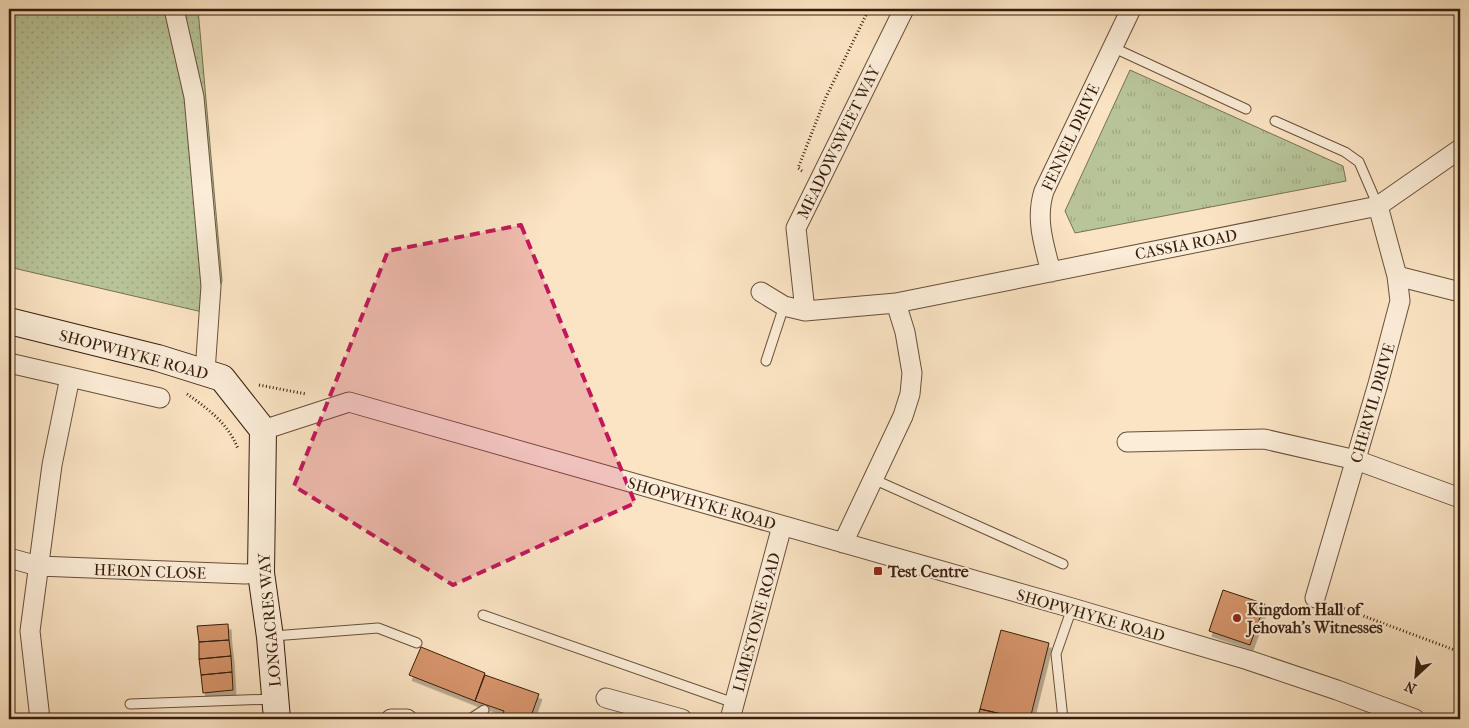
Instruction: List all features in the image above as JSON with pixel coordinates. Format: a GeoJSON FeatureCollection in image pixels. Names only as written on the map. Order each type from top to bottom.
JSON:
{"type":"FeatureCollection","features":[{"type":"Feature","properties":{"kind":"main road","name":"SHOPWHYKE ROAD"},"geometry":{"type":"LineString","coordinates":[[9,321],[158,358],[214,375],[263,430]]}},
{"type":"Feature","properties":{"kind":"main road","name":"LONGACRES WAY"},"geometry":{"type":"LineString","coordinates":[[263,430],[261,573],[277,709]]}},
{"type":"Feature","properties":{"kind":"street"},"geometry":{"type":"LineString","coordinates":[[174,9],[194,97],[211,286],[214,375]]}},
{"type":"Feature","properties":{"kind":"street","name":"MEADOWSWEET WAY"},"geometry":{"type":"LineString","coordinates":[[805,311],[796,228],[904,9]]}},
{"type":"Feature","properties":{"kind":"street","name":"FENNEL DRIVE"},"geometry":{"type":"LineString","coordinates":[[1051,272],[1040,224],[1041,201],[1131,9]]}},
{"type":"Feature","properties":{"kind":"street","name":"CASSIA ROAD"},"geometry":{"type":"LineString","coordinates":[[761,292],[784,306],[805,311],[896,303],[1378,206],[1460,149]]}},
{"type":"Feature","properties":{"kind":"street","name":"CHERVIL DRIVE"},"geometry":{"type":"LineString","coordinates":[[1314,598],[1378,384],[1400,300],[1397,276],[1378,206]]}},
{"type":"Feature","properties":{"kind":"street"},"geometry":{"type":"LineString","coordinates":[[1397,276],[1460,292]]}},
{"type":"Feature","properties":{"kind":"street"},"geometry":{"type":"LineString","coordinates":[[843,543],[903,416],[910,394],[912,373],[905,332],[896,303]]}},
{"type":"Feature","properties":{"kind":"street"},"geometry":{"type":"LineString","coordinates":[[9,363],[160,398]]}},
{"type":"Feature","properties":{"kind":"street"},"geometry":{"type":"LineString","coordinates":[[40,719],[30,631],[52,465],[70,377]]}},
{"type":"Feature","properties":{"kind":"street","name":"SHOPWHYKE ROAD"},"geometry":{"type":"LineString","coordinates":[[263,430],[349,402],[1248,660],[1337,690],[1406,718]]}},
{"type":"Feature","properties":{"kind":"street"},"geometry":{"type":"LineString","coordinates":[[1127,442],[1264,439],[1356,460],[1460,498]]}},
{"type":"Feature","properties":{"kind":"street","name":"LIMESTONE ROAD"},"geometry":{"type":"LineString","coordinates":[[732,711],[782,526]]}},
{"type":"Feature","properties":{"kind":"street","name":"HERON CLOSE"},"geometry":{"type":"LineString","coordinates":[[9,558],[38,566],[245,574],[261,573]]}},
{"type":"Feature","properties":{"kind":"street"},"geometry":{"type":"LineString","coordinates":[[606,698],[682,719]]}},
{"type":"Feature","properties":{"kind":"street"},"geometry":{"type":"LineString","coordinates":[[391,719],[407,719]]}},
{"type":"Feature","properties":{"kind":"lane"},"geometry":{"type":"LineString","coordinates":[[1112,47],[1246,109]]}},
{"type":"Feature","properties":{"kind":"lane"},"geometry":{"type":"LineString","coordinates":[[1275,121],[1345,152],[1359,162],[1378,206]]}},
{"type":"Feature","properties":{"kind":"lane"},"geometry":{"type":"LineString","coordinates":[[766,361],[784,306]]}},
{"type":"Feature","properties":{"kind":"lane"},"geometry":{"type":"LineString","coordinates":[[873,479],[1063,564]]}},
{"type":"Feature","properties":{"kind":"lane"},"geometry":{"type":"LineString","coordinates":[[1063,719],[1056,654],[1072,608]]}},
{"type":"Feature","properties":{"kind":"lane"},"geometry":{"type":"LineString","coordinates":[[483,615],[732,711]]}},
{"type":"Feature","properties":{"kind":"lane"},"geometry":{"type":"LineString","coordinates":[[270,637],[378,628],[417,643]]}},
{"type":"Feature","properties":{"kind":"lane"},"geometry":{"type":"LineString","coordinates":[[130,704],[277,709]]}},
{"type":"Feature","properties":{"kind":"lane"},"geometry":{"type":"LineString","coordinates":[[470,719],[484,710]]}},
{"type":"Feature","properties":{"kind":"path"},"geometry":{"type":"LineString","coordinates":[[818,182],[798,168],[826,97],[868,9]]}},
{"type":"Feature","properties":{"kind":"path"},"geometry":{"type":"LineString","coordinates":[[214,375],[310,395]]}},
{"type":"Feature","properties":{"kind":"path"},"geometry":{"type":"LineString","coordinates":[[185,392],[223,423],[236,444],[239,453]]}},
{"type":"Feature","properties":{"kind":"path"},"geometry":{"type":"LineString","coordinates":[[1314,598],[1460,652]]}},
{"type":"Feature","properties":{"kind":"highlighted area"},"geometry":{"type":"Polygon","coordinates":[[[521,225],[635,503],[453,585],[294,486],[388,251],[521,225]]]}},
{"type":"Feature","properties":{"kind":"green space"},"geometry":{"type":"Polygon","coordinates":[[[9,9],[198,9],[222,281],[211,314],[9,267],[9,9]]]}},
{"type":"Feature","properties":{"kind":"green space"},"geometry":{"type":"Polygon","coordinates":[[[1130,70],[1343,166],[1346,181],[1075,233],[1065,211],[1130,70]]]}},
{"type":"Feature","properties":{"kind":"building","name":"Kingdom Hall of Jehovah's Witnesses"},"geometry":{"type":"Polygon","coordinates":[[[1223,590],[1265,604],[1250,645],[1209,631],[1223,590]]]}},
{"type":"Feature","properties":{"kind":"building"},"geometry":{"type":"Polygon","coordinates":[[[228,624],[229,640],[199,642],[197,626],[228,624]]]}},
{"type":"Feature","properties":{"kind":"building"},"geometry":{"type":"Polygon","coordinates":[[[1001,630],[1049,643],[1030,719],[980,709],[1001,630]]]}},
{"type":"Feature","properties":{"kind":"building"},"geometry":{"type":"Polygon","coordinates":[[[229,640],[231,656],[199,659],[199,642],[229,640]]]}},
{"type":"Feature","properties":{"kind":"building"},"geometry":{"type":"Polygon","coordinates":[[[421,647],[485,673],[475,701],[409,675],[421,647]]]}},
{"type":"Feature","properties":{"kind":"building"},"geometry":{"type":"Polygon","coordinates":[[[231,656],[232,672],[201,675],[199,659],[231,656]]]}},
{"type":"Feature","properties":{"kind":"building"},"geometry":{"type":"Polygon","coordinates":[[[232,672],[233,690],[203,693],[201,675],[232,672]]]}},
{"type":"Feature","properties":{"kind":"building"},"geometry":{"type":"Polygon","coordinates":[[[485,675],[539,694],[530,719],[501,719],[504,711],[475,701],[485,675]]]}},
{"type":"Feature","properties":{"kind":"building"},"geometry":{"type":"Polygon","coordinates":[[[980,709],[1023,719],[977,719],[980,709]]]}},
{"type":"Feature","properties":{"kind":"place","name":"Test Centre"},"geometry":{"type":"Point","coordinates":[878,571]}},
{"type":"Feature","properties":{"kind":"place","name":"Kingdom Hall of Jehovah's Witnesses"},"geometry":{"type":"Point","coordinates":[1237,618]}}]}
